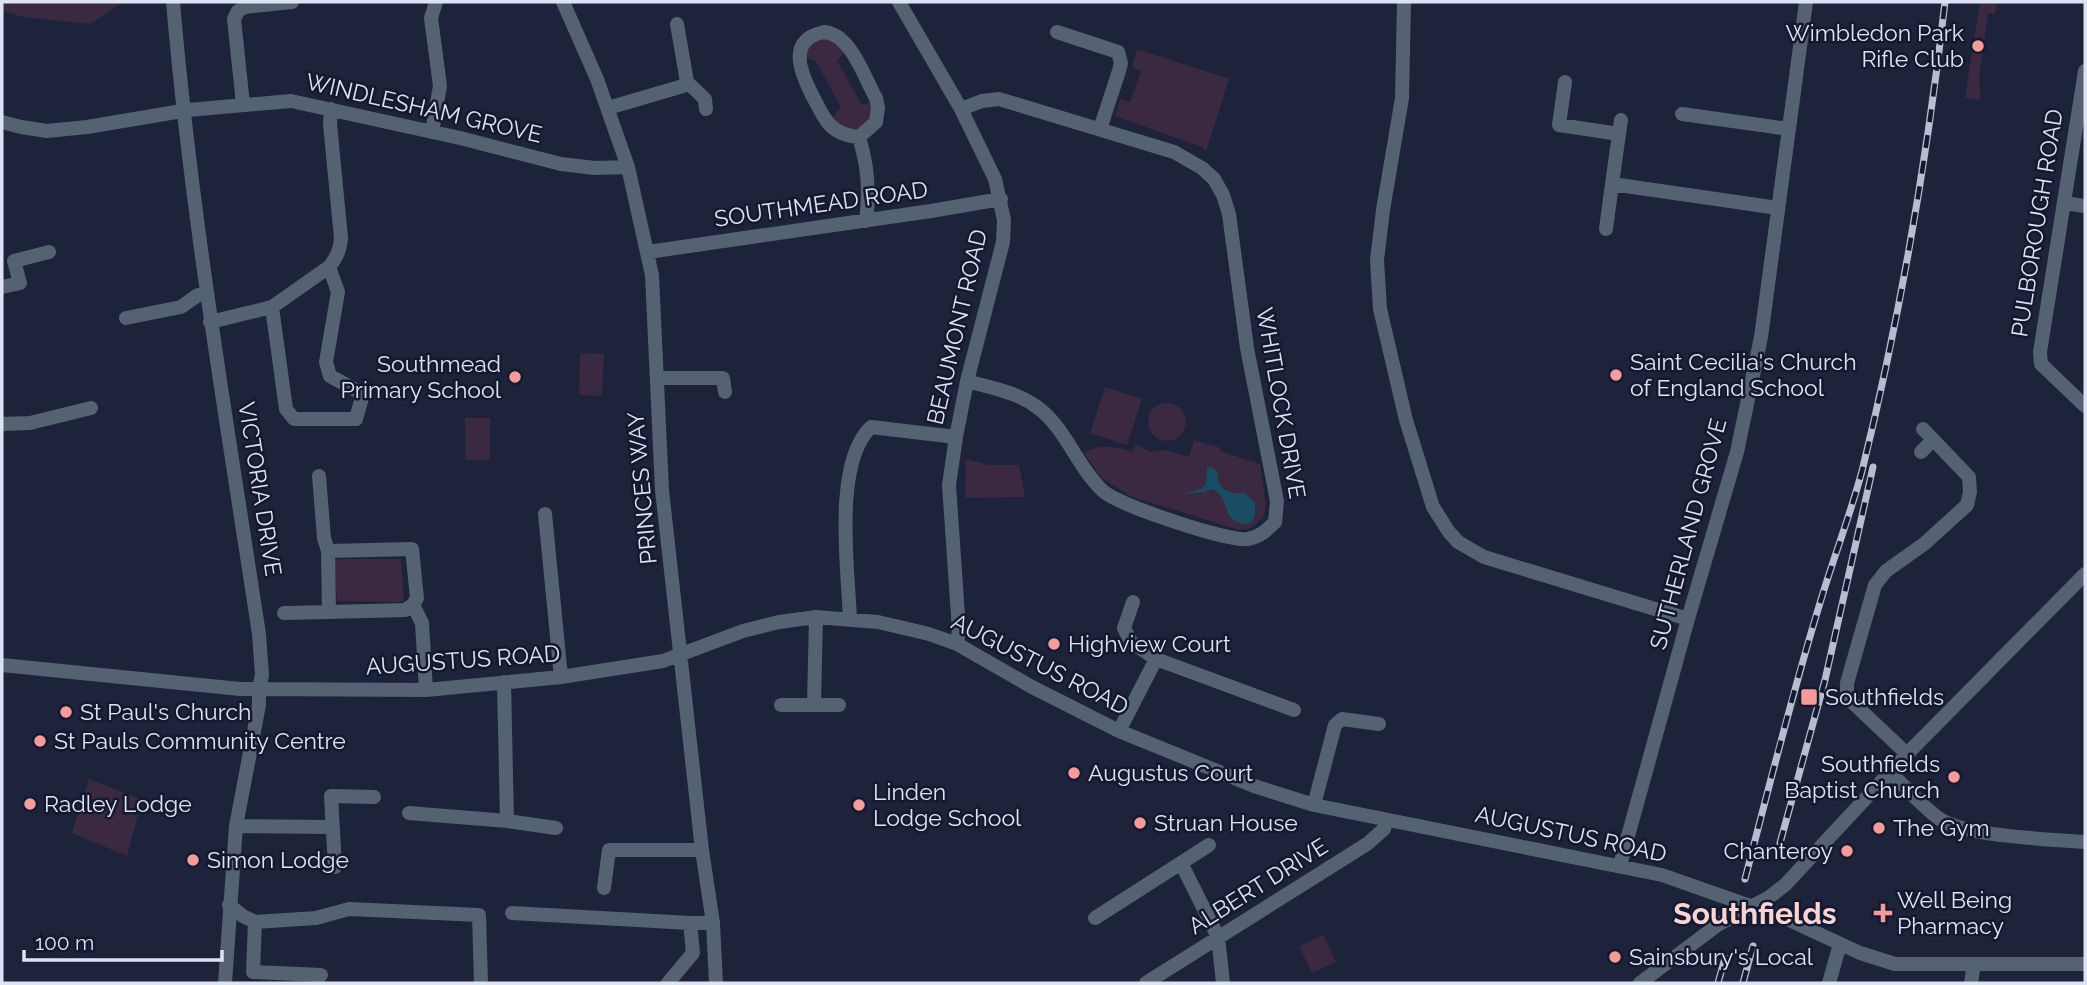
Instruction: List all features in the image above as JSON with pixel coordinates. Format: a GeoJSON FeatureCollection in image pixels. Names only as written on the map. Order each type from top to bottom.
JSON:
{"type":"FeatureCollection","features":[{"type":"Feature","properties":{"kind":"street","name":"VICTORIA DRIVE"},"geometry":{"type":"LineString","coordinates":[[173,2],[182,111],[206,293],[259,634],[262,676],[236,826],[225,983]]}},
{"type":"Feature","properties":{"kind":"street"},"geometry":{"type":"LineString","coordinates":[[243,104],[234,19],[238,11],[245,7],[292,2]]}},
{"type":"Feature","properties":{"kind":"street"},"geometry":{"type":"LineString","coordinates":[[432,132],[440,86],[431,18],[436,2]]}},
{"type":"Feature","properties":{"kind":"street","name":"PRINCES WAY"},"geometry":{"type":"LineString","coordinates":[[564,2],[608,108],[628,167],[652,275],[661,478],[702,850],[713,923],[716,983]]}},
{"type":"Feature","properties":{"kind":"street","name":"BEAUMONT ROAD"},"geometry":{"type":"LineString","coordinates":[[899,2],[961,109],[995,180],[1004,220],[1003,242],[956,437],[949,494],[959,630],[957,644]]}},
{"type":"Feature","properties":{"kind":"street"},"geometry":{"type":"LineString","coordinates":[[1404,2],[1402,98],[1383,210],[1377,288],[1383,326],[1406,420],[1433,507],[1458,542],[1484,557],[1688,619]]}},
{"type":"Feature","properties":{"kind":"street","name":"SUTHERLAND GROVE"},"geometry":{"type":"LineString","coordinates":[[1620,865],[1737,452],[1761,337],[1806,2]]}},
{"type":"Feature","properties":{"kind":"street"},"geometry":{"type":"LineString","coordinates":[[677,24],[687,82],[705,99],[706,109]]}},
{"type":"Feature","properties":{"kind":"street"},"geometry":{"type":"LineString","coordinates":[[830,32],[842,37],[876,98],[876,122],[859,137],[845,135],[829,124],[803,76],[798,64],[800,52],[809,38],[816,34],[830,32]]}},
{"type":"Feature","properties":{"kind":"street"},"geometry":{"type":"LineString","coordinates":[[1057,32],[1118,52],[1121,63],[1100,129]]}},
{"type":"Feature","properties":{"kind":"street","name":"PULBOROUGH ROAD"},"geometry":{"type":"LineString","coordinates":[[2085,80],[2040,352],[2042,364],[2085,406]]}},
{"type":"Feature","properties":{"kind":"street"},"geometry":{"type":"LineString","coordinates":[[608,108],[683,86],[687,82]]}},
{"type":"Feature","properties":{"kind":"street"},"geometry":{"type":"LineString","coordinates":[[1565,82],[1559,125],[1620,127],[1606,229]]}},
{"type":"Feature","properties":{"kind":"street","name":"WHITLOCK DRIVE"},"geometry":{"type":"LineString","coordinates":[[961,109],[982,101],[999,99],[1174,152],[1189,159],[1214,179],[1223,195],[1232,232],[1254,388],[1277,501],[1275,522],[1260,535],[1246,539],[1207,531],[1129,506],[1110,497],[1091,478],[1045,413],[1012,394],[968,381]]}},
{"type":"Feature","properties":{"kind":"street","name":"WINDLESHAM GROVE"},"geometry":{"type":"LineString","coordinates":[[2,122],[47,131],[182,111],[291,100],[561,164],[595,168],[628,167]]}},
{"type":"Feature","properties":{"kind":"street"},"geometry":{"type":"LineString","coordinates":[[210,322],[272,307],[329,267],[340,250],[331,109]]}},
{"type":"Feature","properties":{"kind":"street"},"geometry":{"type":"LineString","coordinates":[[1682,114],[1789,129]]}},
{"type":"Feature","properties":{"kind":"street"},"geometry":{"type":"LineString","coordinates":[[859,137],[868,171],[869,200],[866,220]]}},
{"type":"Feature","properties":{"kind":"street"},"geometry":{"type":"LineString","coordinates":[[1612,184],[1778,208]]}},
{"type":"Feature","properties":{"kind":"street","name":"SOUTHMEAD ROAD"},"geometry":{"type":"LineString","coordinates":[[648,252],[1001,199]]}},
{"type":"Feature","properties":{"kind":"street"},"geometry":{"type":"LineString","coordinates":[[2064,203],[2085,206]]}},
{"type":"Feature","properties":{"kind":"street"},"geometry":{"type":"LineString","coordinates":[[2,287],[20,283],[14,261],[49,251]]}},
{"type":"Feature","properties":{"kind":"street"},"geometry":{"type":"LineString","coordinates":[[272,307],[286,409],[294,419],[356,419],[363,394],[330,376],[326,362],[338,292],[329,267]]}},
{"type":"Feature","properties":{"kind":"street"},"geometry":{"type":"LineString","coordinates":[[125,318],[181,307],[198,295],[206,293]]}},
{"type":"Feature","properties":{"kind":"street"},"geometry":{"type":"LineString","coordinates":[[657,378],[723,378],[724,392]]}},
{"type":"Feature","properties":{"kind":"street"},"geometry":{"type":"LineString","coordinates":[[2,424],[30,423],[91,408]]}},
{"type":"Feature","properties":{"kind":"street"},"geometry":{"type":"LineString","coordinates":[[850,619],[846,500],[850,466],[863,435],[871,427],[956,437]]}},
{"type":"Feature","properties":{"kind":"street"},"geometry":{"type":"LineString","coordinates":[[1907,754],[1852,702],[1847,693],[1847,683],[1875,586],[1886,571],[1924,544],[1967,505],[1969,477],[1928,434],[1921,453]]}},
{"type":"Feature","properties":{"kind":"street"},"geometry":{"type":"LineString","coordinates":[[319,476],[324,538],[328,551],[329,612]]}},
{"type":"Feature","properties":{"kind":"street"},"geometry":{"type":"LineString","coordinates":[[545,514],[561,677]]}},
{"type":"Feature","properties":{"kind":"street"},"geometry":{"type":"LineString","coordinates":[[284,612],[404,610],[417,598],[412,550],[328,551]]}},
{"type":"Feature","properties":{"kind":"street"},"geometry":{"type":"LineString","coordinates":[[1640,983],[1719,924],[1774,894],[1785,885],[1907,754],[2085,574]]}},
{"type":"Feature","properties":{"kind":"street"},"geometry":{"type":"LineString","coordinates":[[1133,602],[1124,628],[1131,642],[1156,659],[1294,710]]}},
{"type":"Feature","properties":{"kind":"street"},"geometry":{"type":"LineString","coordinates":[[413,604],[422,623],[426,690]]}},
{"type":"Feature","properties":{"kind":"street"},"geometry":{"type":"LineString","coordinates":[[814,705],[816,617]]}},
{"type":"Feature","properties":{"kind":"street","name":"AUGUSTUS ROAD"},"geometry":{"type":"LineString","coordinates":[[2,665],[240,689],[426,690],[561,677],[663,660],[743,631],[779,622],[816,617],[850,619],[904,628],[957,644],[1032,687],[1119,731],[1254,786],[1314,805],[1620,865],[1680,881],[1787,919],[1840,944],[1895,964],[2085,964]]}},
{"type":"Feature","properties":{"kind":"street"},"geometry":{"type":"LineString","coordinates":[[1119,731],[1156,659]]}},
{"type":"Feature","properties":{"kind":"street"},"geometry":{"type":"LineString","coordinates":[[504,682],[507,821]]}},
{"type":"Feature","properties":{"kind":"street"},"geometry":{"type":"LineString","coordinates":[[781,705],[839,705]]}},
{"type":"Feature","properties":{"kind":"street"},"geometry":{"type":"LineString","coordinates":[[1314,805],[1335,725],[1342,719],[1379,724]]}},
{"type":"Feature","properties":{"kind":"street"},"geometry":{"type":"LineString","coordinates":[[1890,772],[1937,818],[1953,827],[2085,842]]}},
{"type":"Feature","properties":{"kind":"street"},"geometry":{"type":"LineString","coordinates":[[335,867],[331,796],[374,797]]}},
{"type":"Feature","properties":{"kind":"street"},"geometry":{"type":"LineString","coordinates":[[409,813],[556,828]]}},
{"type":"Feature","properties":{"kind":"street","name":"ALBERT DRIVE"},"geometry":{"type":"LineString","coordinates":[[1146,983],[1367,844],[1384,829],[1386,820]]}},
{"type":"Feature","properties":{"kind":"street"},"geometry":{"type":"LineString","coordinates":[[236,826],[331,827]]}},
{"type":"Feature","properties":{"kind":"street"},"geometry":{"type":"LineString","coordinates":[[1095,918],[1209,845]]}},
{"type":"Feature","properties":{"kind":"street"},"geometry":{"type":"LineString","coordinates":[[604,888],[609,850],[702,850]]}},
{"type":"Feature","properties":{"kind":"street"},"geometry":{"type":"LineString","coordinates":[[1181,863],[1218,937],[1223,983]]}},
{"type":"Feature","properties":{"kind":"street"},"geometry":{"type":"LineString","coordinates":[[229,905],[255,922],[316,918],[349,909],[478,915],[481,983]]}},
{"type":"Feature","properties":{"kind":"street"},"geometry":{"type":"LineString","coordinates":[[512,912],[713,923]]}},
{"type":"Feature","properties":{"kind":"street"},"geometry":{"type":"LineString","coordinates":[[255,922],[252,977],[321,975]]}},
{"type":"Feature","properties":{"kind":"street"},"geometry":{"type":"LineString","coordinates":[[667,983],[692,953],[690,923]]}},
{"type":"Feature","properties":{"kind":"street"},"geometry":{"type":"LineString","coordinates":[[1829,983],[1840,944]]}},
{"type":"Feature","properties":{"kind":"street"},"geometry":{"type":"LineString","coordinates":[[1971,983],[1974,964]]}},
{"type":"Feature","properties":{"kind":"shaded area"},"geometry":{"type":"Polygon","coordinates":[[[2,2],[123,2],[90,24],[24,17],[2,11],[2,2]]]}},
{"type":"Feature","properties":{"kind":"shaded area","name":"Wimbledon Park Rifle Club"},"geometry":{"type":"Polygon","coordinates":[[[1980,2],[1997,2],[1995,14],[1988,13],[1979,78],[1981,98],[1977,100],[1965,98],[1980,2]]]}},
{"type":"Feature","properties":{"kind":"shaded area"},"geometry":{"type":"Polygon","coordinates":[[[825,37],[845,51],[837,61],[862,105],[874,101],[875,113],[862,128],[847,130],[832,118],[841,107],[815,60],[803,58],[810,43],[825,37]]]}},
{"type":"Feature","properties":{"kind":"shaded area"},"geometry":{"type":"Polygon","coordinates":[[[1137,49],[1229,79],[1206,151],[1202,147],[1115,116],[1120,99],[1130,102],[1141,71],[1132,67],[1137,49]]]}},
{"type":"Feature","properties":{"kind":"shaded area"},"geometry":{"type":"Polygon","coordinates":[[[580,353],[604,354],[602,396],[579,395],[580,353]]]}},
{"type":"Feature","properties":{"kind":"shaded area"},"geometry":{"type":"Polygon","coordinates":[[[1105,387],[1142,399],[1127,445],[1090,433],[1105,387]]]}},
{"type":"Feature","properties":{"kind":"shaded area"},"geometry":{"type":"Polygon","coordinates":[[[1167,403],[1181,408],[1186,422],[1181,436],[1167,441],[1153,436],[1148,422],[1153,408],[1167,403]]]}},
{"type":"Feature","properties":{"kind":"shaded area"},"geometry":{"type":"Polygon","coordinates":[[[465,418],[490,418],[490,460],[465,460],[465,418]]]}},
{"type":"Feature","properties":{"kind":"shaded area"},"geometry":{"type":"Polygon","coordinates":[[[1194,440],[1260,464],[1266,505],[1264,516],[1251,528],[1239,530],[1130,496],[1101,477],[1084,453],[1102,447],[1132,452],[1136,444],[1150,452],[1165,450],[1189,457],[1194,440]]]}},
{"type":"Feature","properties":{"kind":"shaded area"},"geometry":{"type":"Polygon","coordinates":[[[966,459],[989,465],[1019,465],[1025,497],[965,498],[966,459]]]}},
{"type":"Feature","properties":{"kind":"shaded area"},"geometry":{"type":"Polygon","coordinates":[[[334,559],[401,559],[404,602],[337,601],[334,559]]]}},
{"type":"Feature","properties":{"kind":"shaded area"},"geometry":{"type":"Polygon","coordinates":[[[89,779],[142,800],[127,856],[72,833],[89,779]]]}},
{"type":"Feature","properties":{"kind":"shaded area"},"geometry":{"type":"Polygon","coordinates":[[[1323,935],[1336,962],[1312,973],[1299,946],[1323,935]]]}},
{"type":"Feature","properties":{"kind":"water"},"geometry":{"type":"Polygon","coordinates":[[[1207,467],[1218,472],[1219,483],[1225,490],[1244,493],[1255,502],[1255,515],[1251,523],[1242,524],[1231,518],[1222,497],[1216,491],[1211,489],[1183,494],[1206,485],[1207,467]]]}},
{"type":"Feature","properties":{"kind":"railway"},"geometry":{"type":"LineString","coordinates":[[1745,879],[1800,672],[1862,471],[1876,413],[1911,238],[1945,2]]}},
{"type":"Feature","properties":{"kind":"railway"},"geometry":{"type":"LineString","coordinates":[[1780,843],[1825,680],[1873,467]]}},
{"type":"Feature","properties":{"kind":"railway"},"geometry":{"type":"LineString","coordinates":[[1743,983],[1753,946]]}},
{"type":"Feature","properties":{"kind":"railway"},"geometry":{"type":"LineString","coordinates":[[1718,983],[1725,958]]}},
{"type":"Feature","properties":{"kind":"place","name":"Wimbledon Park Rifle Club"},"geometry":{"type":"Point","coordinates":[1978,46]}},
{"type":"Feature","properties":{"kind":"place","name":"Saint Cecilia's Church of England School"},"geometry":{"type":"Point","coordinates":[1616,375]}},
{"type":"Feature","properties":{"kind":"place","name":"Southmead Primary School"},"geometry":{"type":"Point","coordinates":[515,377]}},
{"type":"Feature","properties":{"kind":"place","name":"Highview Court"},"geometry":{"type":"Point","coordinates":[1054,644]}},
{"type":"Feature","properties":{"kind":"place","name":"Southfields"},"geometry":{"type":"Point","coordinates":[1809,697]}},
{"type":"Feature","properties":{"kind":"place","name":"St Paul's Church"},"geometry":{"type":"Point","coordinates":[66,712]}},
{"type":"Feature","properties":{"kind":"place","name":"St Pauls Community Centre"},"geometry":{"type":"Point","coordinates":[40,741]}},
{"type":"Feature","properties":{"kind":"place","name":"Augustus Court"},"geometry":{"type":"Point","coordinates":[1074,773]}},
{"type":"Feature","properties":{"kind":"place","name":"Southfields Baptist Church"},"geometry":{"type":"Point","coordinates":[1954,777]}},
{"type":"Feature","properties":{"kind":"place","name":"Radley Lodge"},"geometry":{"type":"Point","coordinates":[30,804]}},
{"type":"Feature","properties":{"kind":"place","name":"Linden Lodge School"},"geometry":{"type":"Point","coordinates":[859,805]}},
{"type":"Feature","properties":{"kind":"place","name":"Struan House"},"geometry":{"type":"Point","coordinates":[1140,823]}},
{"type":"Feature","properties":{"kind":"place","name":"The Gym"},"geometry":{"type":"Point","coordinates":[1879,828]}},
{"type":"Feature","properties":{"kind":"place","name":"Chanteroy"},"geometry":{"type":"Point","coordinates":[1847,851]}},
{"type":"Feature","properties":{"kind":"place","name":"Simon Lodge"},"geometry":{"type":"Point","coordinates":[193,860]}},
{"type":"Feature","properties":{"kind":"place","name":"Well Being Pharmacy"},"geometry":{"type":"Point","coordinates":[1883,913]}},
{"type":"Feature","properties":{"kind":"place","name":"Sainsbury's Local"},"geometry":{"type":"Point","coordinates":[1615,957]}},
{"type":"Feature","properties":{"kind":"district","name":"Southfields"},"geometry":{"type":"Point","coordinates":[1755,914]}}]}
